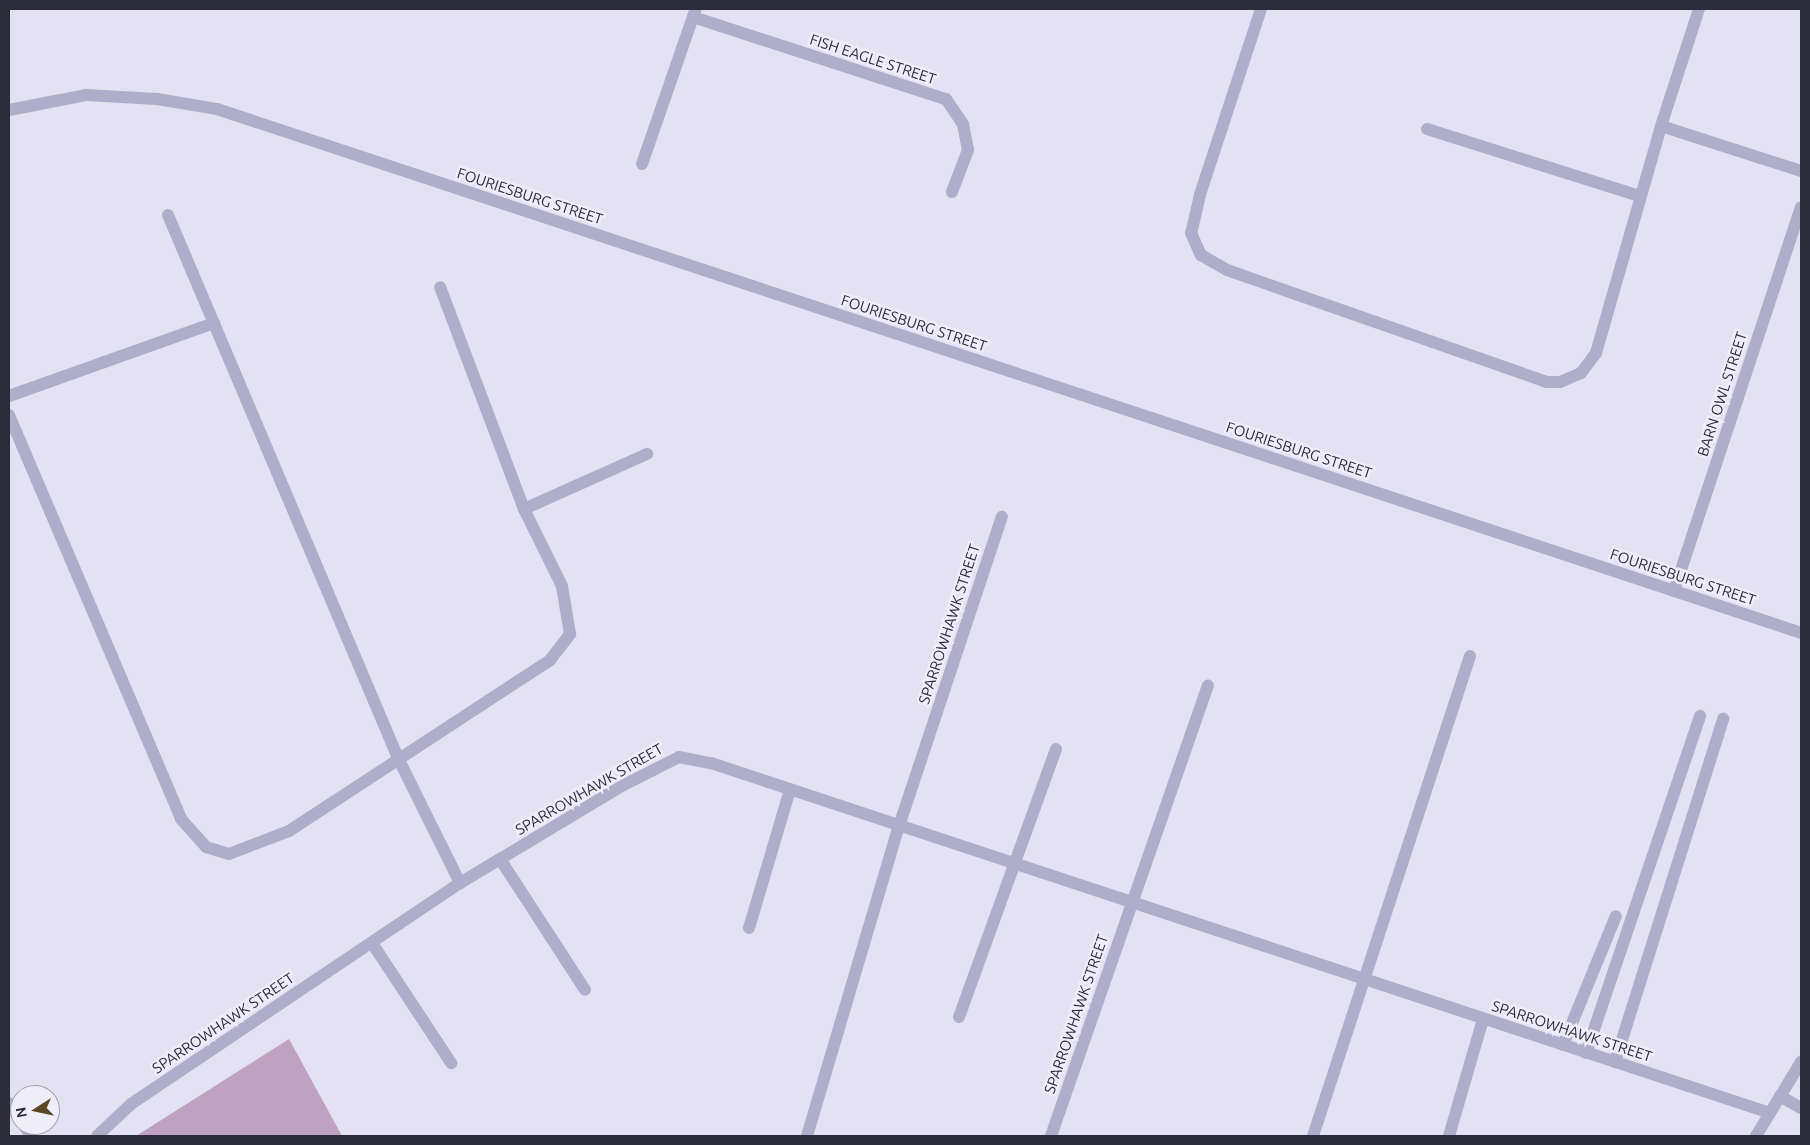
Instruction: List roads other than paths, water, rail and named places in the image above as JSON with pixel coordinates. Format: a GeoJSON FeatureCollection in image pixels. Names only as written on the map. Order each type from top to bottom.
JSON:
{"type":"FeatureCollection","features":[{"type":"Feature","properties":{"kind":"street"},"geometry":{"type":"LineString","coordinates":[[1261,9],[1195,214],[1194,246],[1214,264],[1537,378],[1560,382],[1581,373],[1596,354],[1639,196],[1699,9]]}},
{"type":"Feature","properties":{"kind":"street","name":"FISH EAGLE STREET"},"geometry":{"type":"LineString","coordinates":[[642,164],[694,13],[946,100],[963,124],[968,150],[952,192]]}},
{"type":"Feature","properties":{"kind":"street","name":"FOURIESBURG STREET"},"geometry":{"type":"LineString","coordinates":[[9,110],[86,95],[157,99],[217,109],[1801,633]]}},
{"type":"Feature","properties":{"kind":"street"},"geometry":{"type":"LineString","coordinates":[[1661,126],[1801,171]]}},
{"type":"Feature","properties":{"kind":"street"},"geometry":{"type":"LineString","coordinates":[[1427,129],[1639,196]]}},
{"type":"Feature","properties":{"kind":"street","name":"BARN OWL STREET"},"geometry":{"type":"LineString","coordinates":[[1674,591],[1801,208]]}},
{"type":"Feature","properties":{"kind":"street"},"geometry":{"type":"LineString","coordinates":[[168,215],[398,758],[460,883]]}},
{"type":"Feature","properties":{"kind":"street"},"geometry":{"type":"LineString","coordinates":[[9,415],[168,792],[194,838],[217,853],[248,848],[289,831],[550,660],[566,644],[571,624],[567,599],[524,508],[440,287]]}},
{"type":"Feature","properties":{"kind":"street"},"geometry":{"type":"LineString","coordinates":[[9,396],[214,323]]}},
{"type":"Feature","properties":{"kind":"street"},"geometry":{"type":"LineString","coordinates":[[524,508],[647,454]]}},
{"type":"Feature","properties":{"kind":"street","name":"SPARROWHAWK STREET"},"geometry":{"type":"LineString","coordinates":[[807,1136],[900,826],[1002,517]]}},
{"type":"Feature","properties":{"kind":"street"},"geometry":{"type":"LineString","coordinates":[[1313,1136],[1470,656]]}},
{"type":"Feature","properties":{"kind":"street","name":"SPARROWHAWK STREET"},"geometry":{"type":"LineString","coordinates":[[1051,1136],[1208,686]]}},
{"type":"Feature","properties":{"kind":"street"},"geometry":{"type":"LineString","coordinates":[[1586,1053],[1700,716]]}},
{"type":"Feature","properties":{"kind":"street"},"geometry":{"type":"LineString","coordinates":[[1615,1062],[1723,720]]}},
{"type":"Feature","properties":{"kind":"street"},"geometry":{"type":"LineString","coordinates":[[958,1017],[1011,863],[1056,749]]}},
{"type":"Feature","properties":{"kind":"street","name":"SPARROWHAWK STREET"},"geometry":{"type":"LineString","coordinates":[[97,1136],[131,1104],[460,883],[618,788],[679,757],[790,790],[1770,1113]]}},
{"type":"Feature","properties":{"kind":"street"},"geometry":{"type":"LineString","coordinates":[[749,928],[790,790]]}},
{"type":"Feature","properties":{"kind":"street"},"geometry":{"type":"LineString","coordinates":[[500,859],[585,990]]}},
{"type":"Feature","properties":{"kind":"street"},"geometry":{"type":"LineString","coordinates":[[1564,1045],[1616,916]]}},
{"type":"Feature","properties":{"kind":"street"},"geometry":{"type":"LineString","coordinates":[[372,943],[451,1063]]}},
{"type":"Feature","properties":{"kind":"street"},"geometry":{"type":"LineString","coordinates":[[1449,1136],[1483,1019]]}},
{"type":"Feature","properties":{"kind":"street"},"geometry":{"type":"LineString","coordinates":[[1756,1136],[1801,1062]]}},
{"type":"Feature","properties":{"kind":"street"},"geometry":{"type":"LineString","coordinates":[[1780,1096],[1801,1108]]}}]}
